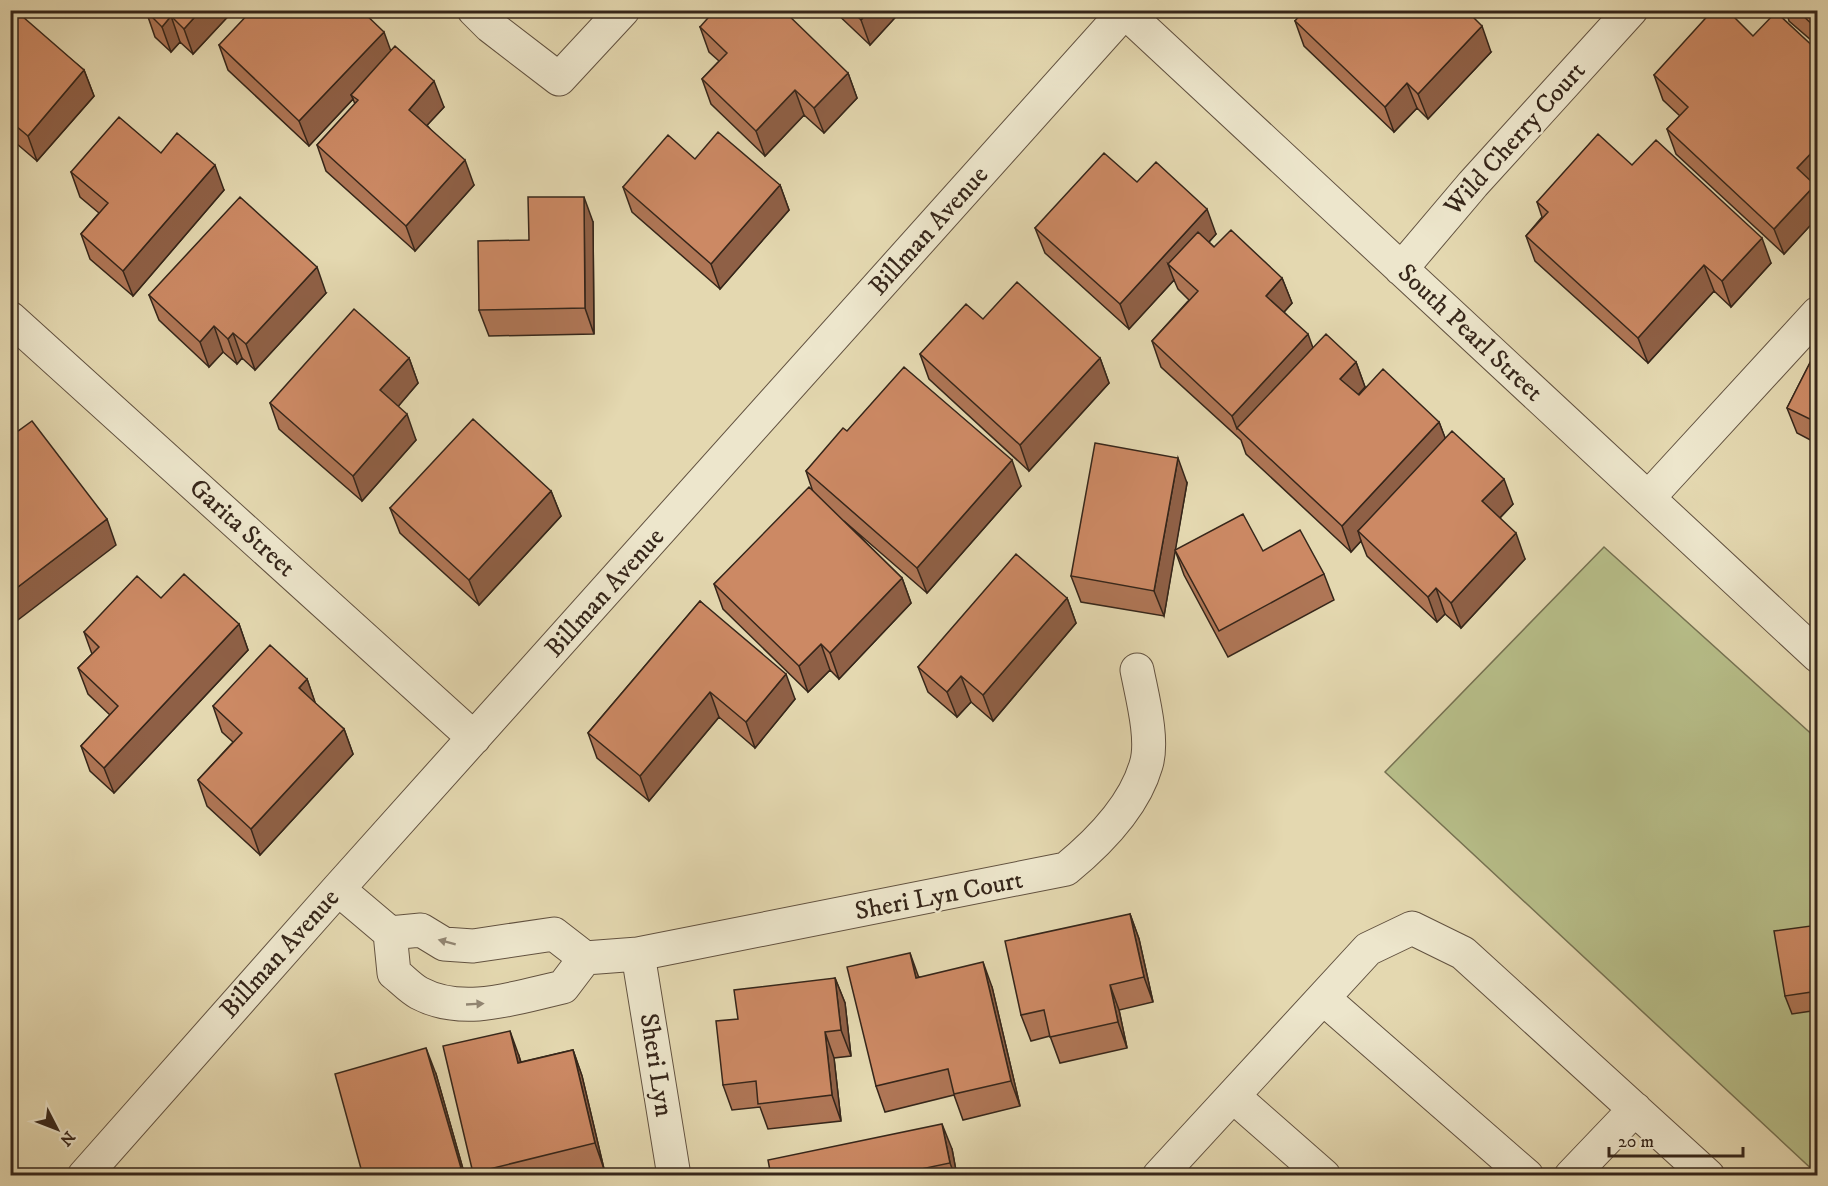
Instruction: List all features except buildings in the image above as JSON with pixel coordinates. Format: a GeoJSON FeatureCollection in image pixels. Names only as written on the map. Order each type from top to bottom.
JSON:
{"type":"FeatureCollection","features":[{"type":"Feature","properties":{"kind":"street"},"geometry":{"type":"LineString","coordinates":[[474,10],[490,26],[559,80],[623,10]]}},
{"type":"Feature","properties":{"kind":"street","name":"Wild Cherry Court"},"geometry":{"type":"LineString","coordinates":[[1401,269],[1473,184],[1631,10]]}},
{"type":"Feature","properties":{"kind":"street","name":"South Pearl Street"},"geometry":{"type":"LineString","coordinates":[[1125,11],[1818,656]]}},
{"type":"Feature","properties":{"kind":"street","name":"Billman Avenue"},"geometry":{"type":"LineString","coordinates":[[84,1176],[338,889],[1125,11]]}},
{"type":"Feature","properties":{"kind":"street"},"geometry":{"type":"LineString","coordinates":[[1648,498],[1818,313]]}},
{"type":"Feature","properties":{"kind":"street","name":"Garita Street"},"geometry":{"type":"LineString","coordinates":[[10,318],[474,738]]}},
{"type":"Feature","properties":{"kind":"street","name":"Sheri Lyn Court"},"geometry":{"type":"LineString","coordinates":[[585,958],[638,954],[1066,869],[1091,848],[1128,803],[1147,764],[1148,727],[1137,670]]}},
{"type":"Feature","properties":{"kind":"street"},"geometry":{"type":"LineString","coordinates":[[338,889],[390,933],[394,973],[419,993],[451,1005],[493,1003],[563,987],[585,958],[554,934],[473,946],[444,944],[421,930],[390,933]]}},
{"type":"Feature","properties":{"kind":"street"},"geometry":{"type":"LineString","coordinates":[[1159,1176],[1368,950],[1412,928],[1463,953],[1708,1176]]}},
{"type":"Feature","properties":{"kind":"street","name":"Sheri Lyn"},"geometry":{"type":"LineString","coordinates":[[638,954],[674,1176]]}},
{"type":"Feature","properties":{"kind":"street"},"geometry":{"type":"LineString","coordinates":[[1323,998],[1527,1176]]}},
{"type":"Feature","properties":{"kind":"street"},"geometry":{"type":"LineString","coordinates":[[1233,1096],[1324,1176]]}},
{"type":"Feature","properties":{"kind":"street"},"geometry":{"type":"LineString","coordinates":[[1570,1176],[1635,1109]]}},
{"type":"Feature","properties":{"kind":"green space"},"geometry":{"type":"Polygon","coordinates":[[[1604,547],[1817,739],[1817,1174],[1385,772],[1604,547]]]}}]}
